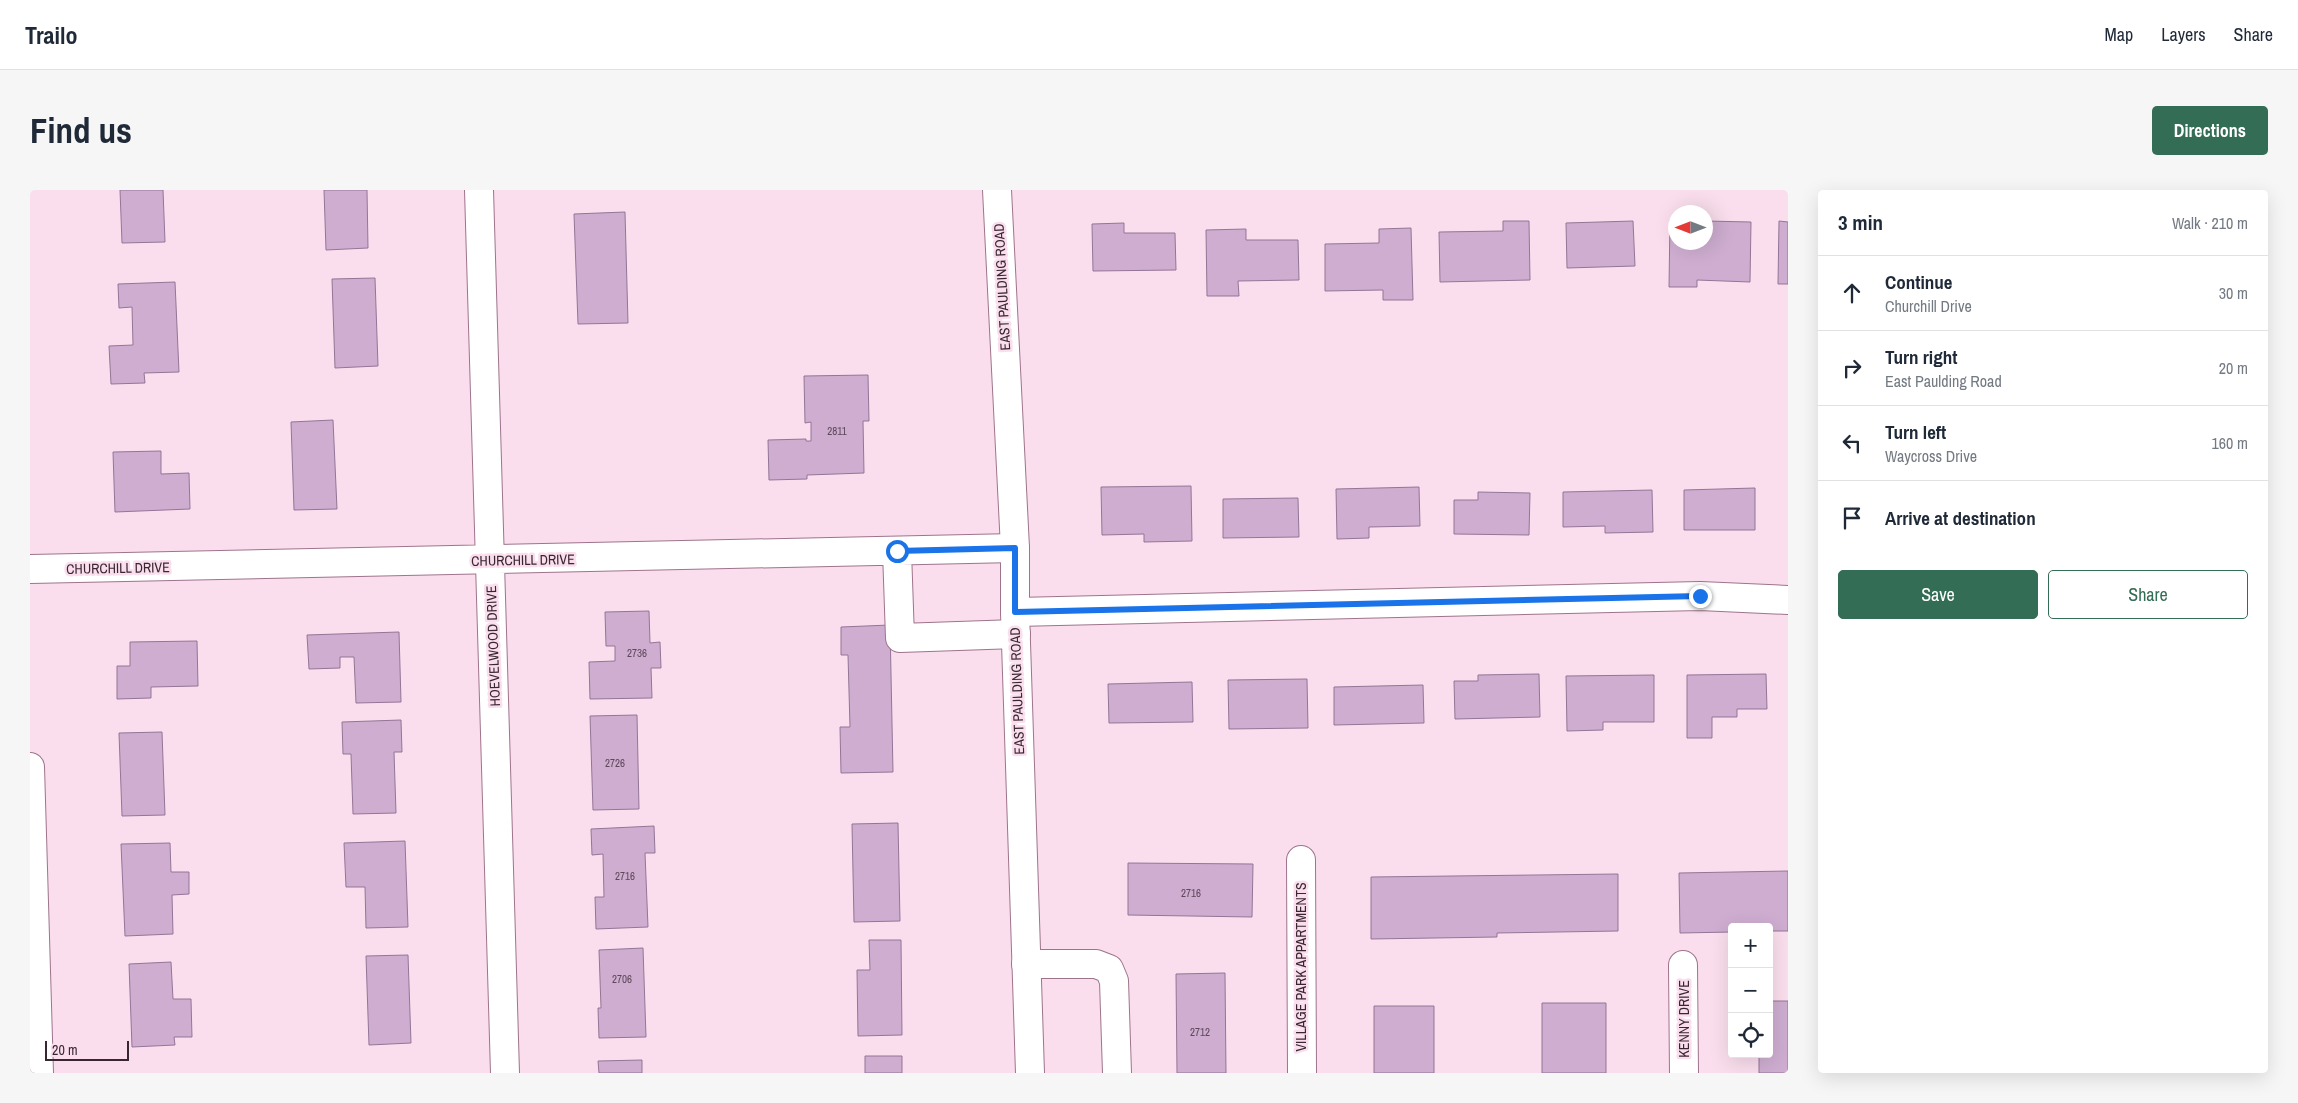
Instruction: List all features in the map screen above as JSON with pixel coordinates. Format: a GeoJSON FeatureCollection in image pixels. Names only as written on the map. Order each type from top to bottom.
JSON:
{"type":"FeatureCollection","features":[{"type":"Feature","properties":{"kind":"street","name":"HOEVELWOOD DRIVE"},"geometry":{"type":"LineString","coordinates":[[479,190],[505,1073]]}},
{"type":"Feature","properties":{"kind":"street","name":"EAST PAULDING ROAD"},"geometry":{"type":"LineString","coordinates":[[997,190],[1015,548],[1015,623],[1030,1073]]}},
{"type":"Feature","properties":{"kind":"street","name":"CHURCHILL DRIVE"},"geometry":{"type":"LineString","coordinates":[[30,569],[1015,548]]}},
{"type":"Feature","properties":{"kind":"street"},"geometry":{"type":"LineString","coordinates":[[897,551],[900,638],[1015,623],[1700,596],[1788,600]]}},
{"type":"Feature","properties":{"kind":"street"},"geometry":{"type":"LineString","coordinates":[[30,767],[38,1073]]}},
{"type":"Feature","properties":{"kind":"street","name":"VILLAGE PARK APPARTMENTS"},"geometry":{"type":"LineString","coordinates":[[1301,860],[1302,1073]]}},
{"type":"Feature","properties":{"kind":"street"},"geometry":{"type":"LineString","coordinates":[[1026,964],[1096,964],[1109,969],[1114,981],[1117,1073]]}},
{"type":"Feature","properties":{"kind":"street","name":"KENNY DRIVE"},"geometry":{"type":"LineString","coordinates":[[1684,965],[1684,1073]]}},
{"type":"Feature","properties":{"kind":"building"},"geometry":{"type":"Polygon","coordinates":[[[120,190],[163,190],[165,242],[122,243],[120,190]]]}},
{"type":"Feature","properties":{"kind":"building"},"geometry":{"type":"Polygon","coordinates":[[[324,190],[367,190],[368,248],[326,250],[324,190]]]}},
{"type":"Feature","properties":{"kind":"building"},"geometry":{"type":"Polygon","coordinates":[[[625,212],[628,323],[578,324],[574,214],[625,212]]]}},
{"type":"Feature","properties":{"kind":"building"},"geometry":{"type":"Polygon","coordinates":[[[1503,221],[1529,221],[1530,280],[1440,282],[1439,232],[1503,231],[1503,221]]]}},
{"type":"Feature","properties":{"kind":"building"},"geometry":{"type":"Polygon","coordinates":[[[1633,221],[1635,266],[1567,268],[1566,223],[1633,221]]]}},
{"type":"Feature","properties":{"kind":"building"},"geometry":{"type":"Polygon","coordinates":[[[1713,221],[1751,222],[1750,282],[1697,280],[1697,287],[1669,287],[1670,250],[1713,250],[1713,221]]]}},
{"type":"Feature","properties":{"kind":"building"},"geometry":{"type":"Polygon","coordinates":[[[1779,221],[1788,222],[1788,284],[1778,284],[1779,221]]]}},
{"type":"Feature","properties":{"kind":"building"},"geometry":{"type":"Polygon","coordinates":[[[1124,223],[1124,233],[1175,233],[1176,270],[1093,271],[1092,224],[1124,223]]]}},
{"type":"Feature","properties":{"kind":"building"},"geometry":{"type":"Polygon","coordinates":[[[1411,228],[1413,300],[1383,300],[1383,290],[1325,291],[1325,244],[1379,243],[1379,229],[1411,228]]]}},
{"type":"Feature","properties":{"kind":"building"},"geometry":{"type":"Polygon","coordinates":[[[1246,229],[1246,240],[1298,240],[1299,280],[1238,281],[1239,296],[1207,296],[1206,230],[1246,229]]]}},
{"type":"Feature","properties":{"kind":"building"},"geometry":{"type":"Polygon","coordinates":[[[375,278],[378,366],[335,368],[332,279],[375,278]]]}},
{"type":"Feature","properties":{"kind":"building"},"geometry":{"type":"Polygon","coordinates":[[[175,282],[179,372],[144,373],[145,383],[111,384],[109,346],[133,345],[132,307],[119,308],[118,284],[175,282]]]}},
{"type":"Feature","properties":{"kind":"building"},"geometry":{"type":"Polygon","coordinates":[[[868,375],[869,421],[863,421],[864,473],[807,475],[807,479],[769,480],[768,440],[806,439],[806,441],[811,441],[811,422],[805,423],[804,376],[868,375]]]}},
{"type":"Feature","properties":{"kind":"building"},"geometry":{"type":"Polygon","coordinates":[[[333,420],[337,509],[294,510],[291,422],[333,420]]]}},
{"type":"Feature","properties":{"kind":"building"},"geometry":{"type":"Polygon","coordinates":[[[161,451],[161,474],[189,473],[190,509],[115,512],[113,452],[161,451]]]}},
{"type":"Feature","properties":{"kind":"building"},"geometry":{"type":"Polygon","coordinates":[[[1191,486],[1192,541],[1144,542],[1144,534],[1102,535],[1101,487],[1191,486]]]}},
{"type":"Feature","properties":{"kind":"building"},"geometry":{"type":"Polygon","coordinates":[[[1419,487],[1420,526],[1369,527],[1369,538],[1337,539],[1336,489],[1419,487]]]}},
{"type":"Feature","properties":{"kind":"building"},"geometry":{"type":"Polygon","coordinates":[[[1755,488],[1755,530],[1684,530],[1684,490],[1755,488]]]}},
{"type":"Feature","properties":{"kind":"building"},"geometry":{"type":"Polygon","coordinates":[[[1652,490],[1653,532],[1605,533],[1605,526],[1563,527],[1563,492],[1652,490]]]}},
{"type":"Feature","properties":{"kind":"building"},"geometry":{"type":"Polygon","coordinates":[[[1478,492],[1530,493],[1529,535],[1454,534],[1454,500],[1478,500],[1478,492]]]}},
{"type":"Feature","properties":{"kind":"building"},"geometry":{"type":"Polygon","coordinates":[[[1298,498],[1299,537],[1223,538],[1223,499],[1298,498]]]}},
{"type":"Feature","properties":{"kind":"building"},"geometry":{"type":"Polygon","coordinates":[[[649,611],[650,643],[660,642],[661,668],[651,668],[652,698],[590,699],[589,662],[615,661],[615,646],[606,646],[605,612],[649,611]]]}},
{"type":"Feature","properties":{"kind":"building"},"geometry":{"type":"Polygon","coordinates":[[[890,625],[893,772],[841,773],[840,727],[850,727],[848,655],[841,655],[841,627],[890,625]]]}},
{"type":"Feature","properties":{"kind":"building"},"geometry":{"type":"Polygon","coordinates":[[[399,632],[401,702],[356,703],[354,657],[340,657],[340,668],[309,669],[307,635],[399,632]]]}},
{"type":"Feature","properties":{"kind":"building"},"geometry":{"type":"Polygon","coordinates":[[[197,641],[198,686],[151,687],[151,698],[117,699],[117,666],[130,666],[130,642],[197,641]]]}},
{"type":"Feature","properties":{"kind":"building"},"geometry":{"type":"Polygon","coordinates":[[[1539,674],[1540,717],[1455,719],[1454,681],[1478,681],[1478,675],[1539,674]]]}},
{"type":"Feature","properties":{"kind":"building"},"geometry":{"type":"Polygon","coordinates":[[[1766,674],[1767,709],[1737,709],[1737,717],[1712,717],[1712,738],[1687,738],[1687,675],[1766,674]]]}},
{"type":"Feature","properties":{"kind":"building"},"geometry":{"type":"Polygon","coordinates":[[[1654,675],[1654,722],[1603,722],[1603,730],[1567,731],[1566,676],[1654,675]]]}},
{"type":"Feature","properties":{"kind":"building"},"geometry":{"type":"Polygon","coordinates":[[[1307,679],[1308,728],[1229,729],[1228,680],[1307,679]]]}},
{"type":"Feature","properties":{"kind":"building"},"geometry":{"type":"Polygon","coordinates":[[[1192,682],[1193,722],[1109,723],[1108,684],[1192,682]]]}},
{"type":"Feature","properties":{"kind":"building"},"geometry":{"type":"Polygon","coordinates":[[[1423,685],[1424,723],[1334,725],[1334,687],[1423,685]]]}},
{"type":"Feature","properties":{"kind":"building"},"geometry":{"type":"Polygon","coordinates":[[[637,715],[639,809],[593,810],[590,716],[637,715]]]}},
{"type":"Feature","properties":{"kind":"building"},"geometry":{"type":"Polygon","coordinates":[[[401,720],[402,752],[394,752],[396,813],[353,814],[351,754],[343,754],[342,722],[401,720]]]}},
{"type":"Feature","properties":{"kind":"building"},"geometry":{"type":"Polygon","coordinates":[[[162,732],[165,815],[122,816],[119,733],[162,732]]]}},
{"type":"Feature","properties":{"kind":"building"},"geometry":{"type":"Polygon","coordinates":[[[898,823],[900,921],[854,922],[852,824],[898,823]]]}},
{"type":"Feature","properties":{"kind":"building"},"geometry":{"type":"Polygon","coordinates":[[[654,826],[655,853],[645,853],[648,927],[596,929],[595,897],[604,897],[603,854],[592,855],[591,829],[654,826]]]}},
{"type":"Feature","properties":{"kind":"building"},"geometry":{"type":"Polygon","coordinates":[[[405,841],[408,927],[366,928],[365,887],[346,887],[344,843],[405,841]]]}},
{"type":"Feature","properties":{"kind":"building"},"geometry":{"type":"Polygon","coordinates":[[[170,843],[171,872],[189,872],[189,894],[172,895],[173,934],[125,936],[121,844],[170,843]]]}},
{"type":"Feature","properties":{"kind":"building"},"geometry":{"type":"Polygon","coordinates":[[[1128,863],[1253,864],[1252,917],[1128,915],[1128,863]]]}},
{"type":"Feature","properties":{"kind":"building"},"geometry":{"type":"Polygon","coordinates":[[[1788,871],[1788,931],[1773,931],[1773,923],[1728,923],[1728,932],[1680,933],[1679,873],[1788,871]]]}},
{"type":"Feature","properties":{"kind":"building"},"geometry":{"type":"Polygon","coordinates":[[[1618,874],[1618,931],[1497,933],[1497,937],[1371,939],[1371,877],[1618,874]]]}},
{"type":"Feature","properties":{"kind":"building"},"geometry":{"type":"Polygon","coordinates":[[[869,940],[901,940],[902,1035],[858,1036],[857,970],[870,970],[869,940]]]}},
{"type":"Feature","properties":{"kind":"building"},"geometry":{"type":"Polygon","coordinates":[[[643,948],[646,1037],[599,1038],[598,1008],[601,1008],[599,950],[643,948]]]}},
{"type":"Feature","properties":{"kind":"building"},"geometry":{"type":"Polygon","coordinates":[[[408,955],[411,1043],[369,1045],[366,956],[408,955]]]}},
{"type":"Feature","properties":{"kind":"building"},"geometry":{"type":"Polygon","coordinates":[[[171,962],[173,999],[191,999],[192,1037],[174,1037],[175,1045],[132,1047],[129,964],[171,962]]]}},
{"type":"Feature","properties":{"kind":"building"},"geometry":{"type":"Polygon","coordinates":[[[1225,973],[1226,1073],[1177,1073],[1176,974],[1225,973]]]}},
{"type":"Feature","properties":{"kind":"building"},"geometry":{"type":"Polygon","coordinates":[[[1773,1001],[1788,1001],[1788,1073],[1759,1073],[1759,1058],[1773,1058],[1773,1001]]]}},
{"type":"Feature","properties":{"kind":"building"},"geometry":{"type":"Polygon","coordinates":[[[1542,1003],[1606,1003],[1606,1073],[1542,1073],[1542,1003]]]}},
{"type":"Feature","properties":{"kind":"building"},"geometry":{"type":"Polygon","coordinates":[[[1374,1006],[1434,1006],[1434,1073],[1374,1073],[1374,1006]]]}},
{"type":"Feature","properties":{"kind":"building"},"geometry":{"type":"Polygon","coordinates":[[[865,1056],[902,1056],[902,1073],[865,1073],[865,1056]]]}},
{"type":"Feature","properties":{"kind":"building"},"geometry":{"type":"Polygon","coordinates":[[[642,1060],[642,1073],[599,1073],[598,1061],[642,1060]]]}},
{"type":"Feature","properties":{"kind":"route"},"geometry":{"type":"LineString","coordinates":[[897,551],[1015,548],[1015,612],[1700,596]]}}]}
